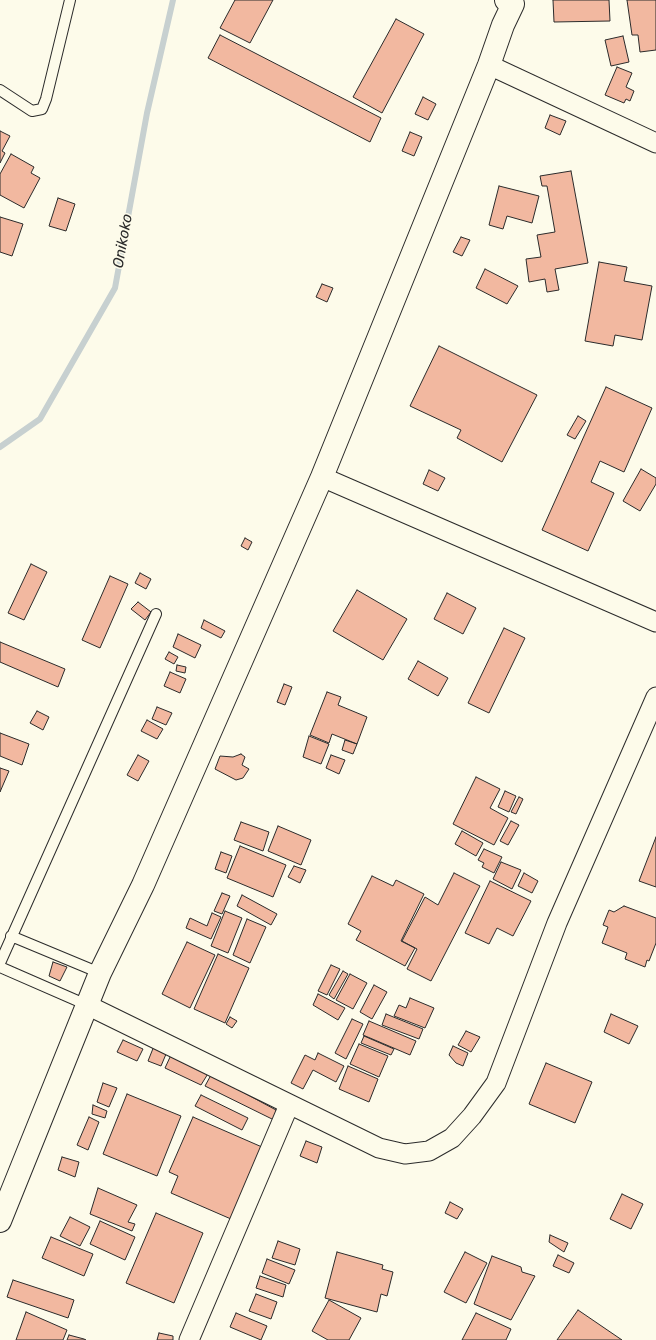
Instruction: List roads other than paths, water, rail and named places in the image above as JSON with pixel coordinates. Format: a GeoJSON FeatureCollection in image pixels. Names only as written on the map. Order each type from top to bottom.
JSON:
{"type":"FeatureCollection","features":[{"type":"Feature","properties":{"kind":"main road"},"geometry":{"type":"LineString","coordinates":[[0,1221],[100,973],[143,885],[322,477],[489,65],[511,1]]}},
{"type":"Feature","properties":{"kind":"street"},"geometry":{"type":"LineString","coordinates":[[489,65],[656,144]]}},
{"type":"Feature","properties":{"kind":"street"},"geometry":{"type":"LineString","coordinates":[[322,477],[656,622]]}},
{"type":"Feature","properties":{"kind":"street"},"geometry":{"type":"LineString","coordinates":[[87,1005],[379,1148],[405,1154],[429,1151],[452,1138],[472,1116],[496,1083],[557,923],[656,697]]}},
{"type":"Feature","properties":{"kind":"street"},"geometry":{"type":"LineString","coordinates":[[189,1340],[289,1105]]}},
{"type":"Feature","properties":{"kind":"lane"},"geometry":{"type":"LineString","coordinates":[[0,90],[32,111],[42,109],[46,99],[70,0]]}},
{"type":"Feature","properties":{"kind":"lane"},"geometry":{"type":"LineString","coordinates":[[0,963],[156,614]]}},
{"type":"Feature","properties":{"kind":"lane"},"geometry":{"type":"LineString","coordinates":[[11,936],[100,973]]}},
{"type":"Feature","properties":{"kind":"lane"},"geometry":{"type":"LineString","coordinates":[[0,967],[87,1005]]}},
{"type":"Feature","properties":{"kind":"waterway","name":"Onikoko"},"geometry":{"type":"LineString","coordinates":[[0,447],[40,419],[115,288],[147,113],[173,0]]}}]}
